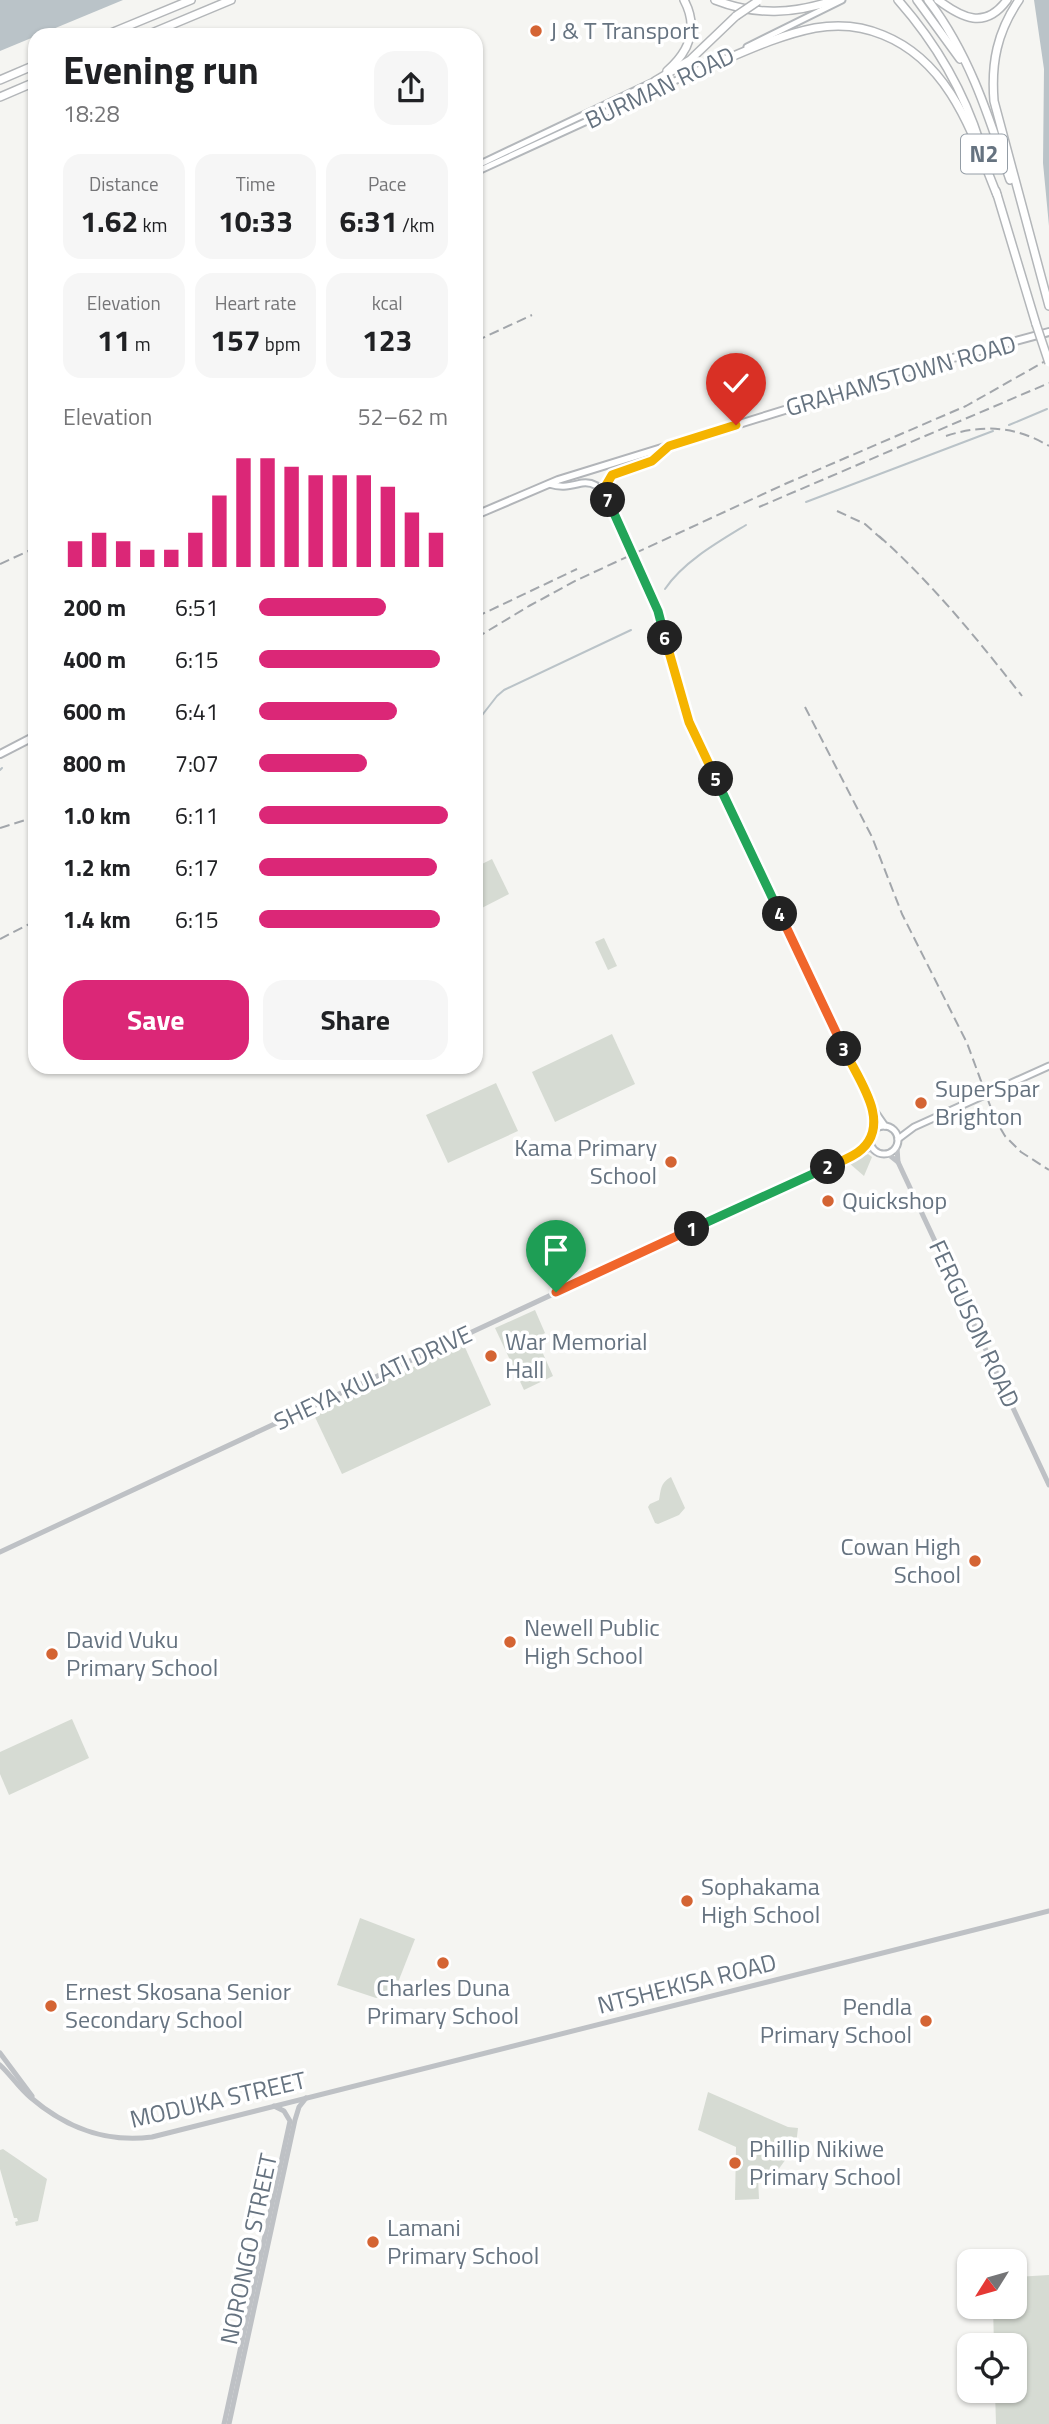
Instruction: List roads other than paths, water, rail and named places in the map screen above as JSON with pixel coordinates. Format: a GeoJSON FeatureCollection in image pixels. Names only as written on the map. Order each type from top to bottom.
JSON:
{"type":"FeatureCollection","features":[{"type":"Feature","properties":{"kind":"highway"},"geometry":{"type":"LineString","coordinates":[[123,28],[191,0]]}},
{"type":"Feature","properties":{"kind":"highway"},"geometry":{"type":"LineString","coordinates":[[164,28],[231,0]]}},
{"type":"Feature","properties":{"kind":"highway"},"geometry":{"type":"LineString","coordinates":[[655,80],[680,60],[688,46],[692,23],[684,0]]}},
{"type":"Feature","properties":{"kind":"highway"},"geometry":{"type":"LineString","coordinates":[[715,0],[739,9],[774,12],[790,11],[835,0]]}},
{"type":"Feature","properties":{"kind":"highway","name":"N2"},"geometry":{"type":"LineString","coordinates":[[898,0],[950,71],[977,132],[1049,363]]}},
{"type":"Feature","properties":{"kind":"highway","name":"N2"},"geometry":{"type":"LineString","coordinates":[[918,0],[954,49],[980,96],[1049,306]]}},
{"type":"Feature","properties":{"kind":"highway"},"geometry":{"type":"LineString","coordinates":[[928,0],[950,30],[980,96]]}},
{"type":"Feature","properties":{"kind":"highway"},"geometry":{"type":"LineString","coordinates":[[938,0],[958,15],[974,19],[993,14],[1007,0]]}},
{"type":"Feature","properties":{"kind":"highway"},"geometry":{"type":"LineString","coordinates":[[1019,0],[1007,18],[996,46],[993,87],[998,121],[1037,264]]}},
{"type":"Feature","properties":{"kind":"highway","name":"BURMAN ROAD"},"geometry":{"type":"LineString","coordinates":[[655,80],[690,60],[736,16],[759,1]]}},
{"type":"Feature","properties":{"kind":"highway"},"geometry":{"type":"LineString","coordinates":[[680,78],[791,34],[817,27],[846,26],[881,34],[918,54],[945,83],[967,121],[997,195]]}},
{"type":"Feature","properties":{"kind":"highway"},"geometry":{"type":"LineString","coordinates":[[0,80],[28,68]]}},
{"type":"Feature","properties":{"kind":"highway"},"geometry":{"type":"LineString","coordinates":[[0,97],[28,85]]}},
{"type":"Feature","properties":{"kind":"main road","name":"BURMAN ROAD"},"geometry":{"type":"LineString","coordinates":[[483,169],[842,0]]}},
{"type":"Feature","properties":{"kind":"main road","name":"BURMAN ROAD"},"geometry":{"type":"LineString","coordinates":[[483,163],[655,80]]}},
{"type":"Feature","properties":{"kind":"main road","name":"GRAHAMSTOWN ROAD"},"geometry":{"type":"LineString","coordinates":[[483,512],[547,484],[953,358],[1049,332]]}},
{"type":"Feature","properties":{"kind":"main road"},"geometry":{"type":"LineString","coordinates":[[606,496],[605,487],[612,475],[652,461],[669,446]]}},
{"type":"Feature","properties":{"kind":"main road"},"geometry":{"type":"LineString","coordinates":[[547,484],[563,488],[591,483],[601,488],[606,496],[658,611],[670,662],[689,722],[874,1112],[896,1133],[897,1148],[888,1154],[880,1154],[870,1140],[875,1130],[874,1112]]}},
{"type":"Feature","properties":{"kind":"main road"},"geometry":{"type":"LineString","coordinates":[[0,754],[28,740]]}},
{"type":"Feature","properties":{"kind":"main road"},"geometry":{"type":"LineString","coordinates":[[898,1139],[914,1127],[1049,1066]]}},
{"type":"Feature","properties":{"kind":"main road"},"geometry":{"type":"LineString","coordinates":[[875,1130],[914,1127]]}},
{"type":"Feature","properties":{"kind":"street","name":"SHEYA KULATI DRIVE"},"geometry":{"type":"LineString","coordinates":[[860,1151],[870,1140]]}},
{"type":"Feature","properties":{"kind":"street","name":"FERGUSON ROAD"},"geometry":{"type":"LineString","coordinates":[[897,1148],[898,1162],[1049,1485]]}},
{"type":"Feature","properties":{"kind":"street","name":"SHEYA KULATI DRIVE"},"geometry":{"type":"LineString","coordinates":[[0,1552],[860,1151],[874,1149]]}},
{"type":"Feature","properties":{"kind":"street","name":"FERGUSON ROAD"},"geometry":{"type":"LineString","coordinates":[[888,1154],[898,1162]]}},
{"type":"Feature","properties":{"kind":"street","name":"NTSHEKISA ROAD"},"geometry":{"type":"LineString","coordinates":[[334,2091],[1049,1911]]}},
{"type":"Feature","properties":{"kind":"street","name":"MODUKA STREET"},"geometry":{"type":"LineString","coordinates":[[0,2053],[36,2102]]}},
{"type":"Feature","properties":{"kind":"street","name":"MODUKA STREET"},"geometry":{"type":"LineString","coordinates":[[0,2065],[36,2102],[58,2119],[104,2137],[132,2140],[173,2133],[334,2091]]}},
{"type":"Feature","properties":{"kind":"street","name":"NORONGO STREET"},"geometry":{"type":"LineString","coordinates":[[230,2411],[295,2120],[306,2098]]}},
{"type":"Feature","properties":{"kind":"street","name":"NORONGO STREET"},"geometry":{"type":"LineString","coordinates":[[230,2411],[292,2102]]}},
{"type":"Feature","properties":{"kind":"street","name":"NORONGO STREET"},"geometry":{"type":"LineString","coordinates":[[274,2106],[284,2111],[290,2121]]}},
{"type":"Feature","properties":{"kind":"street"},"geometry":{"type":"LineString","coordinates":[[226,2424],[230,2411]]}},
{"type":"Feature","properties":{"kind":"waterway"},"geometry":{"type":"LineString","coordinates":[[1009,425],[1047,409]]}},
{"type":"Feature","properties":{"kind":"waterway"},"geometry":{"type":"LineString","coordinates":[[806,502],[993,431]]}},
{"type":"Feature","properties":{"kind":"waterway"},"geometry":{"type":"LineString","coordinates":[[665,589],[691,561],[746,525]]}},
{"type":"Feature","properties":{"kind":"waterway"},"geometry":{"type":"LineString","coordinates":[[483,714],[504,690],[631,630]]}},
{"type":"Feature","properties":{"kind":"railway"},"geometry":{"type":"LineString","coordinates":[[483,338],[532,315]]}},
{"type":"Feature","properties":{"kind":"railway"},"geometry":{"type":"LineString","coordinates":[[483,634],[577,580],[785,484],[966,406],[1049,359]]}},
{"type":"Feature","properties":{"kind":"railway"},"geometry":{"type":"LineString","coordinates":[[759,507],[1049,383]]}},
{"type":"Feature","properties":{"kind":"railway"},"geometry":{"type":"LineString","coordinates":[[946,436],[973,430],[999,429],[1024,434],[1049,446]]}},
{"type":"Feature","properties":{"kind":"railway"},"geometry":{"type":"LineString","coordinates":[[837,511],[865,524],[884,541]]}},
{"type":"Feature","properties":{"kind":"railway"},"geometry":{"type":"LineString","coordinates":[[879,536],[936,593],[1022,696]]}},
{"type":"Feature","properties":{"kind":"railway"},"geometry":{"type":"LineString","coordinates":[[0,564],[28,551]]}},
{"type":"Feature","properties":{"kind":"railway"},"geometry":{"type":"LineString","coordinates":[[483,614],[577,569]]}},
{"type":"Feature","properties":{"kind":"railway"},"geometry":{"type":"LineString","coordinates":[[805,707],[872,837],[902,914],[967,1043],[995,1119],[1005,1136],[1021,1152],[1049,1170]]}},
{"type":"Feature","properties":{"kind":"railway"},"geometry":{"type":"LineString","coordinates":[[0,828],[28,819]]}},
{"type":"Feature","properties":{"kind":"railway"},"geometry":{"type":"LineString","coordinates":[[0,939],[28,925]]}},
{"type":"Feature","properties":{"kind":"place","name":"J & T Transport"},"geometry":{"type":"Point","coordinates":[536,31]}},
{"type":"Feature","properties":{"kind":"place","name":"SuperSpar Brighton"},"geometry":{"type":"Point","coordinates":[921,1103]}},
{"type":"Feature","properties":{"kind":"place","name":"Kama Primary School"},"geometry":{"type":"Point","coordinates":[671,1162]}},
{"type":"Feature","properties":{"kind":"place","name":"Quickshop"},"geometry":{"type":"Point","coordinates":[828,1201]}},
{"type":"Feature","properties":{"kind":"place","name":"War Memorial Hall"},"geometry":{"type":"Point","coordinates":[491,1356]}},
{"type":"Feature","properties":{"kind":"place","name":"Cowan High School"},"geometry":{"type":"Point","coordinates":[975,1561]}},
{"type":"Feature","properties":{"kind":"place","name":"Newell Public High School"},"geometry":{"type":"Point","coordinates":[510,1642]}},
{"type":"Feature","properties":{"kind":"place","name":"David Vuku Primary School"},"geometry":{"type":"Point","coordinates":[52,1654]}},
{"type":"Feature","properties":{"kind":"place","name":"Sophakama High School"},"geometry":{"type":"Point","coordinates":[687,1901]}},
{"type":"Feature","properties":{"kind":"place","name":"Charles Duna Primary School"},"geometry":{"type":"Point","coordinates":[443,1963]}},
{"type":"Feature","properties":{"kind":"place","name":"Ernest Skosana Senior Secondary School"},"geometry":{"type":"Point","coordinates":[51,2006]}},
{"type":"Feature","properties":{"kind":"place","name":"Pendla Primary School"},"geometry":{"type":"Point","coordinates":[926,2021]}},
{"type":"Feature","properties":{"kind":"place","name":"Phillip Nikiwe Primary School"},"geometry":{"type":"Point","coordinates":[735,2163]}},
{"type":"Feature","properties":{"kind":"place","name":"Lamani Primary School"},"geometry":{"type":"Point","coordinates":[373,2242]}}]}
